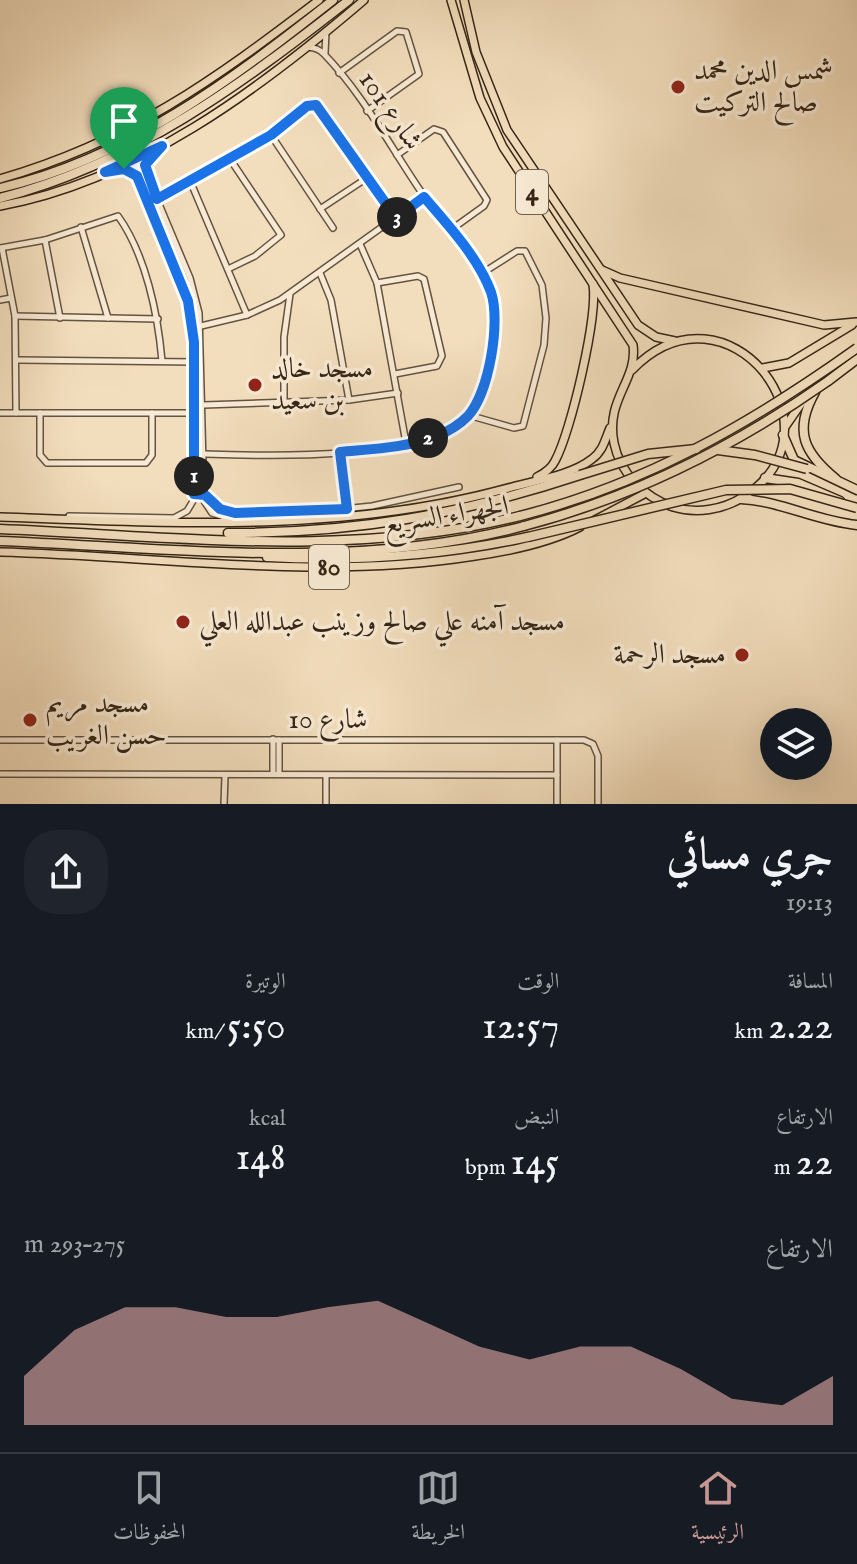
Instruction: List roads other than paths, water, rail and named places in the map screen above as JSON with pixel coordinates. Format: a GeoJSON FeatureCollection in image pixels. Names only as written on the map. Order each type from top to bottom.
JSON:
{"type":"FeatureCollection","features":[{"type":"Feature","properties":{"kind":"highway"},"geometry":{"type":"LineString","coordinates":[[0,188],[93,157],[154,127],[197,101],[333,0]]}},
{"type":"Feature","properties":{"kind":"highway"},"geometry":{"type":"LineString","coordinates":[[0,198],[57,181],[157,136],[204,108],[324,7],[349,0]]}},
{"type":"Feature","properties":{"kind":"highway","name":"الجهراء السريع"},"geometry":{"type":"LineString","coordinates":[[0,527],[351,540],[447,530],[520,516],[596,493],[688,455],[770,408],[857,348]]}},
{"type":"Feature","properties":{"kind":"highway","name":"الجهراء السريع"},"geometry":{"type":"LineString","coordinates":[[0,541],[235,551],[423,547],[524,526],[616,497],[712,453],[774,418],[857,361]]}},
{"type":"Feature","properties":{"kind":"highway"},"geometry":{"type":"LineString","coordinates":[[815,392],[806,413],[805,443],[811,457],[857,492]]}},
{"type":"Feature","properties":{"kind":"highway"},"geometry":{"type":"LineString","coordinates":[[784,432],[790,456],[807,468],[857,492]]}},
{"type":"Feature","properties":{"kind":"highway"},"geometry":{"type":"LineString","coordinates":[[117,533],[252,533],[379,525],[488,504],[648,454],[683,449],[747,453],[807,468],[836,479]]}},
{"type":"Feature","properties":{"kind":"highway"},"geometry":{"type":"LineString","coordinates":[[798,483],[796,470],[807,468]]}},
{"type":"Feature","properties":{"kind":"highway"},"geometry":{"type":"LineString","coordinates":[[765,478],[798,483],[857,509]]}},
{"type":"Feature","properties":{"kind":"highway"},"geometry":{"type":"LineString","coordinates":[[235,551],[321,560],[395,558],[479,548],[726,490],[790,489],[857,509]]}},
{"type":"Feature","properties":{"kind":"highway"},"geometry":{"type":"LineString","coordinates":[[741,499],[766,502],[812,518],[857,525]]}},
{"type":"Feature","properties":{"kind":"main road"},"geometry":{"type":"LineString","coordinates":[[0,206],[56,191],[162,146],[210,117],[305,48],[364,0]]}},
{"type":"Feature","properties":{"kind":"main road"},"geometry":{"type":"LineString","coordinates":[[350,12],[371,0]]}},
{"type":"Feature","properties":{"kind":"main road","name":"4"},"geometry":{"type":"LineString","coordinates":[[464,0],[476,52],[498,113],[525,161],[646,332],[677,342]]}},
{"type":"Feature","properties":{"kind":"main road","name":"4"},"geometry":{"type":"LineString","coordinates":[[451,1],[471,71],[497,134],[633,345],[632,370]]}},
{"type":"Feature","properties":{"kind":"main road"},"geometry":{"type":"LineString","coordinates":[[0,179],[89,148],[150,119],[324,7]]}},
{"type":"Feature","properties":{"kind":"main road"},"geometry":{"type":"LineString","coordinates":[[598,268],[620,278],[824,325],[857,322]]}},
{"type":"Feature","properties":{"kind":"main road"},"geometry":{"type":"LineString","coordinates":[[526,483],[551,468],[563,442],[594,309],[593,282]]}},
{"type":"Feature","properties":{"kind":"main road"},"geometry":{"type":"LineString","coordinates":[[606,301],[613,302],[617,294]]}},
{"type":"Feature","properties":{"kind":"main road"},"geometry":{"type":"LineString","coordinates":[[784,432],[779,396],[763,368],[789,363],[857,322]]}},
{"type":"Feature","properties":{"kind":"main road","name":"80"},"geometry":{"type":"LineString","coordinates":[[763,368],[745,353],[724,343],[701,339],[677,342],[652,352],[632,370],[616,400],[612,422],[620,462],[646,493],[672,506],[691,510],[719,508],[741,499],[765,478],[776,460],[784,432]]}},
{"type":"Feature","properties":{"kind":"main road","name":"الجهراء السريع"},"geometry":{"type":"LineString","coordinates":[[784,432],[798,406],[857,361]]}},
{"type":"Feature","properties":{"kind":"main road","name":"الجهراء السريع"},"geometry":{"type":"LineString","coordinates":[[0,517],[250,524],[327,520],[426,508],[526,483],[594,458],[602,449],[612,422]]}},
{"type":"Feature","properties":{"kind":"main road","name":"الجهراء السريع"},"geometry":{"type":"LineString","coordinates":[[0,552],[303,567],[428,563],[511,549],[560,536],[646,493]]}},
{"type":"Feature","properties":{"kind":"street","name":"شارع 101"},"geometry":{"type":"LineString","coordinates":[[327,58],[323,46],[328,30]]}},
{"type":"Feature","properties":{"kind":"street"},"geometry":{"type":"LineString","coordinates":[[339,73],[397,31],[406,32],[419,74],[367,111]]}},
{"type":"Feature","properties":{"kind":"street","name":"شارع 101"},"geometry":{"type":"LineString","coordinates":[[305,48],[316,49],[339,73],[424,197],[452,229],[491,292],[494,339],[480,397],[468,415]]}},
{"type":"Feature","properties":{"kind":"street"},"geometry":{"type":"LineString","coordinates":[[157,199],[191,183],[271,135],[313,105],[396,218]]}},
{"type":"Feature","properties":{"kind":"street"},"geometry":{"type":"LineString","coordinates":[[397,155],[434,129],[443,132],[487,200],[484,206],[452,229]]}},
{"type":"Feature","properties":{"kind":"street"},"geometry":{"type":"LineString","coordinates":[[271,135],[333,228]]}},
{"type":"Feature","properties":{"kind":"street"},"geometry":{"type":"LineString","coordinates":[[162,146],[147,159],[146,173],[193,288],[201,326],[203,495],[212,513],[250,524]]}},
{"type":"Feature","properties":{"kind":"street"},"geometry":{"type":"LineString","coordinates":[[228,269],[255,256],[281,235],[230,159]]}},
{"type":"Feature","properties":{"kind":"street"},"geometry":{"type":"LineString","coordinates":[[12,518],[174,518],[190,509],[194,494],[194,362],[188,301],[138,178],[128,169],[105,172]]}},
{"type":"Feature","properties":{"kind":"street"},"geometry":{"type":"LineString","coordinates":[[138,178],[146,173]]}},
{"type":"Feature","properties":{"kind":"street"},"geometry":{"type":"LineString","coordinates":[[320,209],[367,178]]}},
{"type":"Feature","properties":{"kind":"street"},"geometry":{"type":"LineString","coordinates":[[191,183],[247,315]]}},
{"type":"Feature","properties":{"kind":"street"},"geometry":{"type":"LineString","coordinates":[[201,326],[247,315],[290,293],[424,197]]}},
{"type":"Feature","properties":{"kind":"street"},"geometry":{"type":"LineString","coordinates":[[16,413],[18,360],[15,316],[1,248],[45,240],[114,215],[121,219],[148,285],[158,319],[162,361]]}},
{"type":"Feature","properties":{"kind":"street"},"geometry":{"type":"LineString","coordinates":[[81,227],[108,318]]}},
{"type":"Feature","properties":{"kind":"street"},"geometry":{"type":"LineString","coordinates":[[45,240],[60,318]]}},
{"type":"Feature","properties":{"kind":"street"},"geometry":{"type":"LineString","coordinates":[[360,244],[377,283],[406,443]]}},
{"type":"Feature","properties":{"kind":"street"},"geometry":{"type":"LineString","coordinates":[[203,454],[340,452],[406,443],[437,436],[468,415],[514,428],[523,426],[545,339],[546,307],[542,285],[525,251],[517,251],[480,274]]}},
{"type":"Feature","properties":{"kind":"street"},"geometry":{"type":"LineString","coordinates":[[320,273],[331,300],[349,400]]}},
{"type":"Feature","properties":{"kind":"street"},"geometry":{"type":"LineString","coordinates":[[377,283],[418,276],[424,279],[442,356],[437,366],[395,374]]}},
{"type":"Feature","properties":{"kind":"street"},"geometry":{"type":"LineString","coordinates":[[185,290],[193,288]]}},
{"type":"Feature","properties":{"kind":"street"},"geometry":{"type":"LineString","coordinates":[[284,404],[284,337],[290,293]]}},
{"type":"Feature","properties":{"kind":"street"},"geometry":{"type":"LineString","coordinates":[[0,300],[11,298]]}},
{"type":"Feature","properties":{"kind":"street"},"geometry":{"type":"LineString","coordinates":[[188,301],[196,300]]}},
{"type":"Feature","properties":{"kind":"street"},"geometry":{"type":"LineString","coordinates":[[15,316],[158,319]]}},
{"type":"Feature","properties":{"kind":"street"},"geometry":{"type":"LineString","coordinates":[[18,360],[194,362]]}},
{"type":"Feature","properties":{"kind":"street"},"geometry":{"type":"LineString","coordinates":[[204,405],[349,400],[398,393]]}},
{"type":"Feature","properties":{"kind":"street"},"geometry":{"type":"LineString","coordinates":[[0,413],[194,413]]}},
{"type":"Feature","properties":{"kind":"street"},"geometry":{"type":"LineString","coordinates":[[40,413],[42,461],[132,463],[151,460],[152,413]]}},
{"type":"Feature","properties":{"kind":"street"},"geometry":{"type":"LineString","coordinates":[[340,452],[347,509]]}},
{"type":"Feature","properties":{"kind":"street"},"geometry":{"type":"LineString","coordinates":[[194,494],[203,495],[220,509],[235,513],[347,509],[459,487]]}},
{"type":"Feature","properties":{"kind":"street","name":"شارع 10"},"geometry":{"type":"LineString","coordinates":[[0,740],[584,740],[593,744],[598,756],[598,804]]}},
{"type":"Feature","properties":{"kind":"street"},"geometry":{"type":"LineString","coordinates":[[276,740],[276,774]]}},
{"type":"Feature","properties":{"kind":"street"},"geometry":{"type":"LineString","coordinates":[[557,740],[557,804]]}},
{"type":"Feature","properties":{"kind":"street"},"geometry":{"type":"LineString","coordinates":[[0,774],[276,774],[326,777],[557,775]]}},
{"type":"Feature","properties":{"kind":"street"},"geometry":{"type":"LineString","coordinates":[[224,804],[225,776]]}},
{"type":"Feature","properties":{"kind":"street"},"geometry":{"type":"LineString","coordinates":[[326,777],[326,804]]}},
{"type":"Feature","properties":{"kind":"place","name":"شمس الدين محمد صالح التركيت"},"geometry":{"type":"Point","coordinates":[678,87]}},
{"type":"Feature","properties":{"kind":"place","name":"مسجد خالد بن سعيد"},"geometry":{"type":"Point","coordinates":[255,385]}},
{"type":"Feature","properties":{"kind":"place","name":"مسجد آمنه علي صالح وزينب عبدالله العلي"},"geometry":{"type":"Point","coordinates":[183,622]}},
{"type":"Feature","properties":{"kind":"place","name":"مسجد الرحمة"},"geometry":{"type":"Point","coordinates":[742,655]}},
{"type":"Feature","properties":{"kind":"place","name":"مسجد مريم حسن الغريب"},"geometry":{"type":"Point","coordinates":[30,720]}}]}
